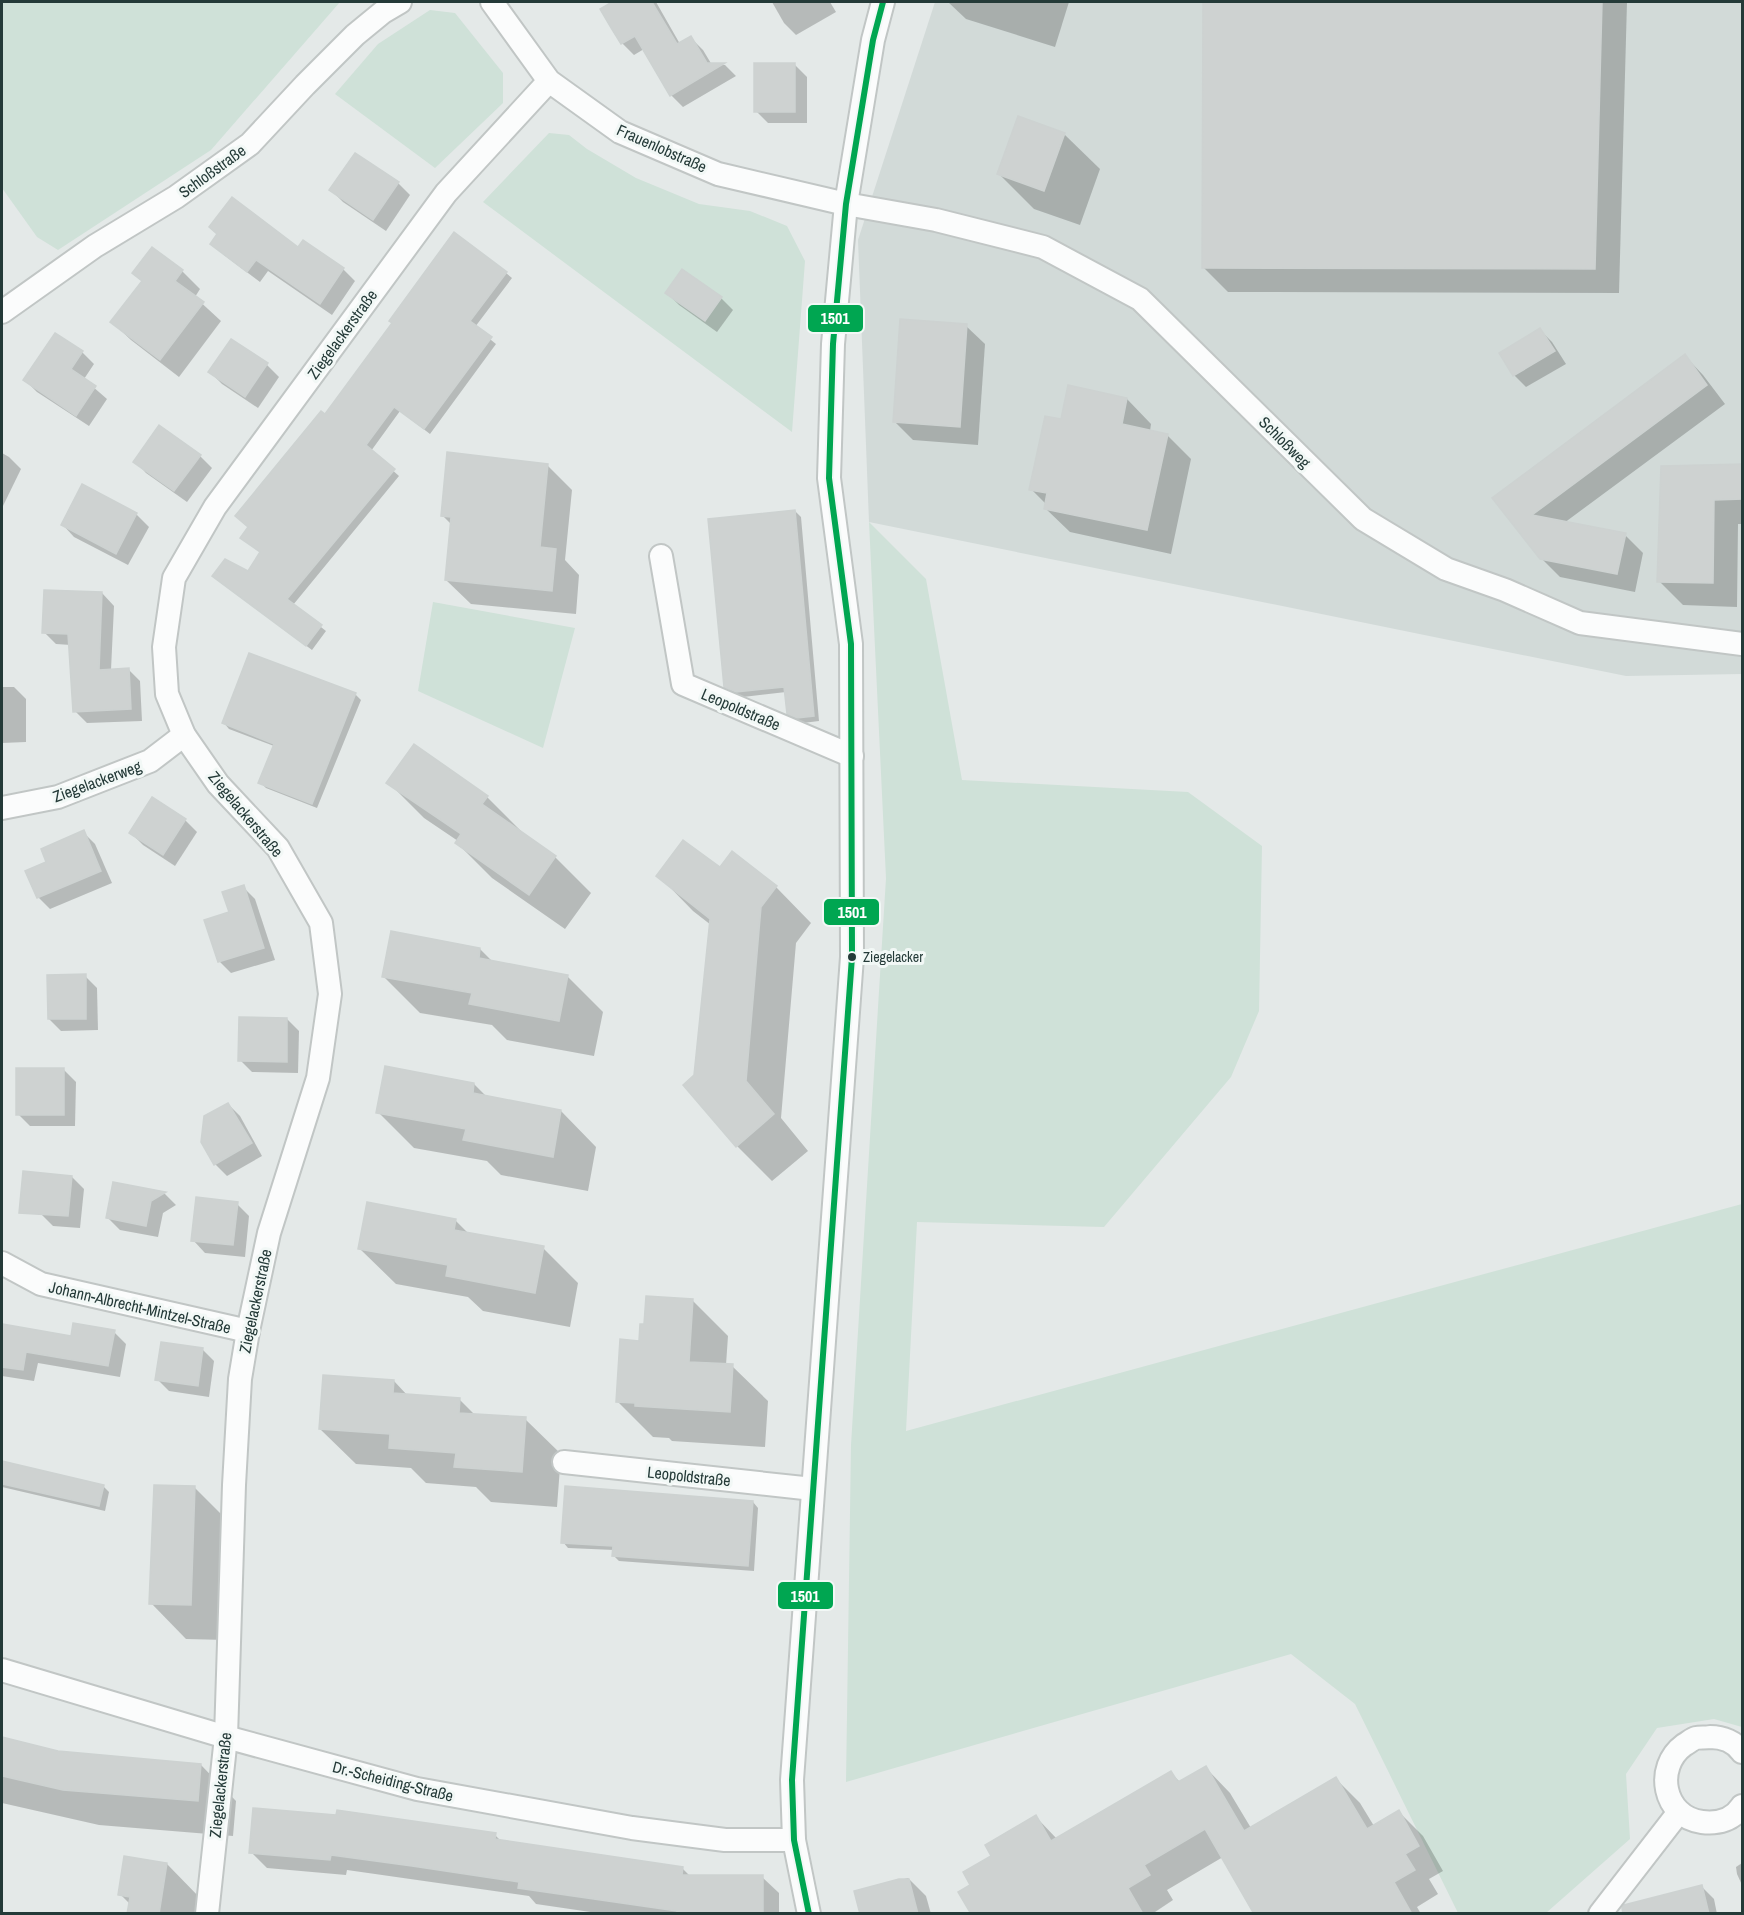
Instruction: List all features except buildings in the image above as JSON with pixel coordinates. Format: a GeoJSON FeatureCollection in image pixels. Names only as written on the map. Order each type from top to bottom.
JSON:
{"type":"FeatureCollection","features":[{"type":"Feature","properties":{"kind":"street","name":"Schloßstraße"},"geometry":{"type":"LineString","coordinates":[[2,312],[95,246],[176,197],[250,144],[355,35],[383,12],[400,2]]}},
{"type":"Feature","properties":{"kind":"street","name":"Frauenlobstraße"},"geometry":{"type":"LineString","coordinates":[[495,2],[549,81],[620,132],[718,174],[846,204]]}},
{"type":"Feature","properties":{"kind":"street"},"geometry":{"type":"LineString","coordinates":[[809,1914],[794,1840],[792,1780],[852,957],[851,644],[829,478],[833,344],[846,204],[873,40],[884,2]]}},
{"type":"Feature","properties":{"kind":"street","name":"Ziegelackerstraße"},"geometry":{"type":"LineString","coordinates":[[207,1914],[226,1737],[240,1379],[269,1233],[318,1078],[330,994],[321,923],[278,848],[218,784],[184,735],[168,694],[164,647],[174,578],[214,507],[446,193],[549,81]]}},
{"type":"Feature","properties":{"kind":"street","name":"Schloßweg"},"geometry":{"type":"LineString","coordinates":[[846,204],[936,220],[1043,247],[1140,300],[1363,519],[1446,569],[1505,590],[1580,623],[1743,644]]}},
{"type":"Feature","properties":{"kind":"street","name":"Leopoldstraße"},"geometry":{"type":"LineString","coordinates":[[661,556],[683,684],[852,756]]}},
{"type":"Feature","properties":{"kind":"street","name":"Ziegelackerweg"},"geometry":{"type":"LineString","coordinates":[[2,808],[58,797],[150,761],[184,735]]}},
{"type":"Feature","properties":{"kind":"street","name":"Johann-Albrecht-Mintzel-Straße"},"geometry":{"type":"LineString","coordinates":[[2,1263],[41,1284],[248,1331]]}},
{"type":"Feature","properties":{"kind":"street","name":"Leopoldstraße"},"geometry":{"type":"LineString","coordinates":[[564,1462],[813,1489]]}},
{"type":"Feature","properties":{"kind":"street","name":"Dr.-Scheiding-Straße"},"geometry":{"type":"LineString","coordinates":[[2,1670],[226,1737],[417,1789],[632,1828],[725,1840],[794,1840]]}},
{"type":"Feature","properties":{"kind":"street"},"geometry":{"type":"LineString","coordinates":[[1743,1752],[1738,1746],[1720,1737],[1694,1738],[1675,1752],[1665,1775],[1668,1798],[1679,1812],[1693,1821],[1716,1824],[1736,1815],[1743,1806]]}},
{"type":"Feature","properties":{"kind":"street"},"geometry":{"type":"LineString","coordinates":[[1600,1914],[1679,1812]]}},
{"type":"Feature","properties":{"kind":"shaded area"},"geometry":{"type":"Polygon","coordinates":[[[935,2],[1742,2],[1742,674],[1626,676],[869,522],[858,240],[935,2]]]}},
{"type":"Feature","properties":{"kind":"green space"},"geometry":{"type":"Polygon","coordinates":[[[2,2],[340,2],[211,150],[58,250],[37,237],[2,188],[2,2]]]}},
{"type":"Feature","properties":{"kind":"green space"},"geometry":{"type":"Polygon","coordinates":[[[430,10],[455,13],[503,73],[503,103],[435,168],[335,94],[378,44],[430,10]]]}},
{"type":"Feature","properties":{"kind":"green space"},"geometry":{"type":"Polygon","coordinates":[[[549,133],[569,135],[587,149],[636,178],[699,204],[750,211],[787,226],[805,261],[792,432],[483,202],[549,133]]]}},
{"type":"Feature","properties":{"kind":"green space"},"geometry":{"type":"Polygon","coordinates":[[[869,522],[926,579],[962,780],[1188,792],[1262,846],[1259,1011],[1231,1077],[1104,1227],[917,1222],[906,1431],[1742,1204],[1742,1727],[1714,1719],[1657,1728],[1626,1774],[1630,1839],[1546,1913],[1458,1913],[1355,1704],[1291,1654],[846,1782],[851,1445],[886,878],[869,522]]]}},
{"type":"Feature","properties":{"kind":"green space"},"geometry":{"type":"Polygon","coordinates":[[[433,602],[575,628],[543,748],[418,691],[433,602]]]}},
{"type":"Feature","properties":{"kind":"transit line","name":"1501"},"geometry":{"type":"LineString","coordinates":[[809,1914],[794,1840],[792,1780],[852,957],[851,644],[829,478],[833,344],[846,204],[873,40],[883,2]]}},
{"type":"Feature","properties":{"kind":"place","name":"Ziegelacker"},"geometry":{"type":"Point","coordinates":[852,957]}}]}
